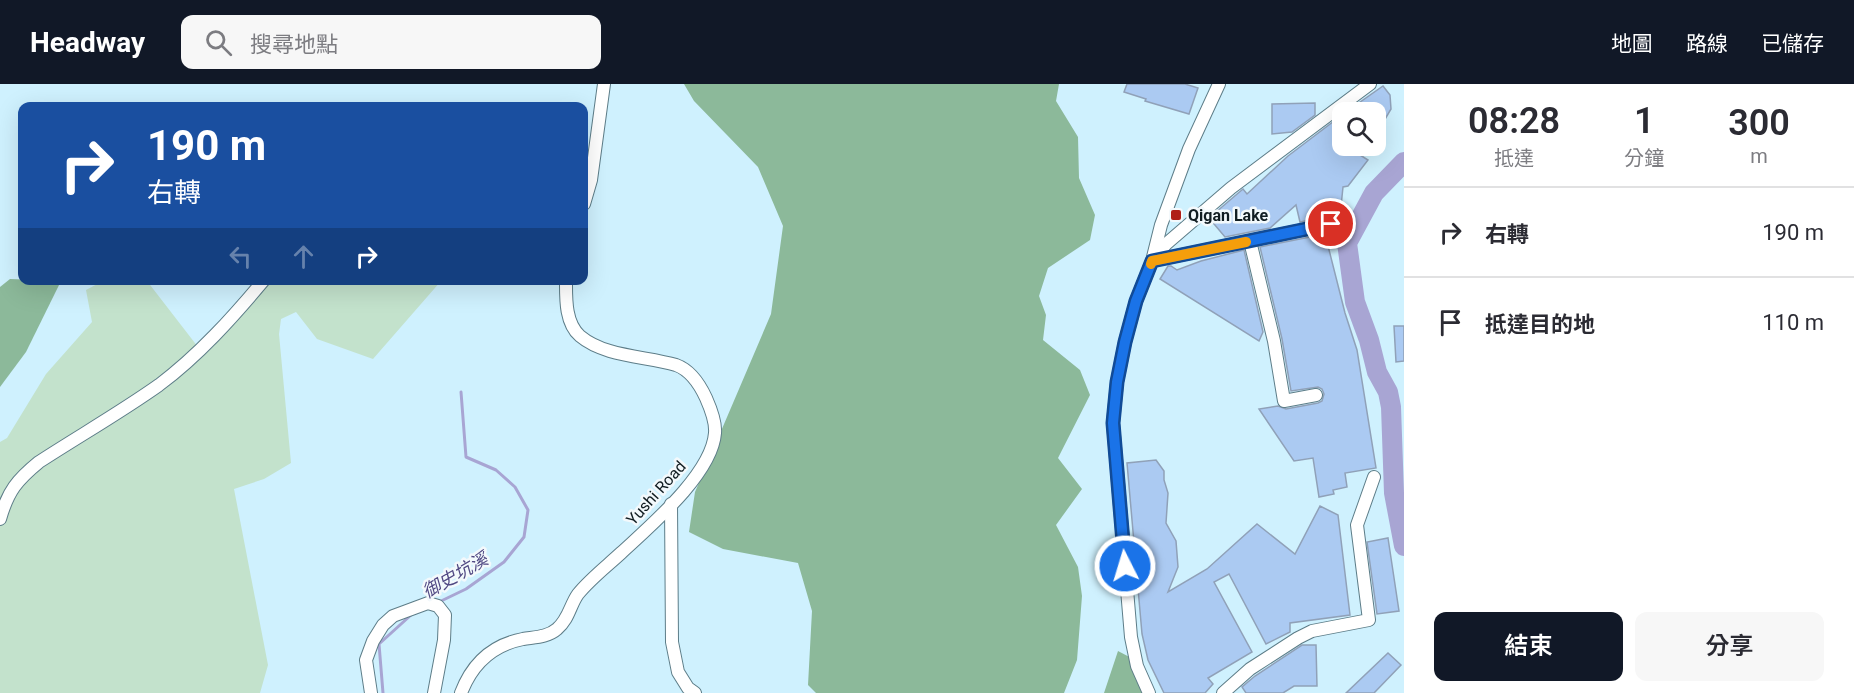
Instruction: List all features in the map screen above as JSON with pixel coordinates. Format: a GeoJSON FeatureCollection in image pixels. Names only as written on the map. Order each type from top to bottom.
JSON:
{"type":"FeatureCollection","features":[{"type":"Feature","properties":{"kind":"street"},"geometry":{"type":"LineString","coordinates":[[588,190],[604,84]]}},
{"type":"Feature","properties":{"kind":"street"},"geometry":{"type":"LineString","coordinates":[[1149,693],[1137,666],[1131,637],[1113,423],[1117,382],[1136,301],[1152,261],[1161,225],[1189,149],[1220,84]]}},
{"type":"Feature","properties":{"kind":"street"},"geometry":{"type":"LineString","coordinates":[[1152,261],[1166,244],[1231,188],[1370,84]]}},
{"type":"Feature","properties":{"kind":"street"},"geometry":{"type":"LineString","coordinates":[[1152,261],[1331,224]]}},
{"type":"Feature","properties":{"kind":"street"},"geometry":{"type":"LineString","coordinates":[[1250,241],[1274,341],[1284,401],[1316,395]]}},
{"type":"Feature","properties":{"kind":"street"},"geometry":{"type":"LineString","coordinates":[[0,519],[5,500],[21,477],[39,462],[159,385],[227,324],[260,285]]}},
{"type":"Feature","properties":{"kind":"street","name":"Yushi Road"},"geometry":{"type":"LineString","coordinates":[[461,693],[479,662],[490,651],[504,644],[546,636],[564,622],[577,595],[645,532],[688,487],[710,451],[715,432],[710,407],[702,390],[689,373],[677,366],[621,354],[581,337],[571,324],[566,285]]}},
{"type":"Feature","properties":{"kind":"street"},"geometry":{"type":"LineString","coordinates":[[1223,693],[1250,669],[1298,638],[1312,631],[1369,620],[1357,525],[1374,477]]}},
{"type":"Feature","properties":{"kind":"street"},"geometry":{"type":"LineString","coordinates":[[671,504],[672,642],[678,672],[688,688],[695,693]]}},
{"type":"Feature","properties":{"kind":"street"},"geometry":{"type":"LineString","coordinates":[[371,693],[366,660],[373,641],[383,625],[393,615],[433,604],[446,615],[444,640],[434,693]]}},
{"type":"Feature","properties":{"kind":"green space"},"geometry":{"type":"Polygon","coordinates":[[[684,84],[1059,84],[1056,101],[1078,137],[1079,178],[1095,215],[1090,240],[1048,268],[1039,296],[1046,315],[1043,340],[1080,370],[1090,395],[1058,458],[1082,489],[1056,525],[1078,567],[1082,596],[1077,660],[1064,693],[816,693],[808,685],[812,611],[798,563],[723,549],[689,532],[695,492],[771,314],[783,226],[758,167],[694,101],[684,84]]]}},
{"type":"Feature","properties":{"kind":"green space"},"geometry":{"type":"Polygon","coordinates":[[[10,279],[18,279],[18,285],[59,285],[26,352],[0,387],[0,287],[10,279]]]}},
{"type":"Feature","properties":{"kind":"green space"},"geometry":{"type":"Polygon","coordinates":[[[95,285],[150,285],[198,347],[260,285],[438,285],[373,359],[317,339],[296,312],[281,319],[279,334],[291,463],[264,479],[234,489],[268,665],[260,693],[0,693],[0,442],[7,438],[46,374],[92,322],[86,290],[95,285]]]}},
{"type":"Feature","properties":{"kind":"green space"},"geometry":{"type":"Polygon","coordinates":[[[1118,651],[1137,661],[1150,693],[1104,693],[1118,651]]]}},
{"type":"Feature","properties":{"kind":"building"},"geometry":{"type":"Polygon","coordinates":[[[1127,84],[1185,84],[1198,88],[1189,114],[1124,92],[1127,84]]]}},
{"type":"Feature","properties":{"kind":"building"},"geometry":{"type":"Polygon","coordinates":[[[1383,86],[1390,95],[1391,109],[1386,118],[1386,102],[1360,102],[1383,86]]]}},
{"type":"Feature","properties":{"kind":"building"},"geometry":{"type":"Polygon","coordinates":[[[1315,103],[1315,115],[1292,132],[1272,134],[1272,104],[1315,103]]]}},
{"type":"Feature","properties":{"kind":"building"},"geometry":{"type":"Polygon","coordinates":[[[1332,123],[1332,156],[1362,156],[1368,160],[1348,186],[1343,187],[1340,216],[1300,222],[1296,205],[1270,228],[1225,237],[1209,218],[1243,189],[1247,194],[1288,156],[1332,123]]]}},
{"type":"Feature","properties":{"kind":"building"},"geometry":{"type":"Polygon","coordinates":[[[1325,234],[1357,350],[1376,468],[1345,473],[1347,487],[1333,490],[1334,494],[1319,497],[1313,458],[1294,461],[1259,409],[1278,406],[1286,409],[1318,403],[1322,401],[1324,394],[1318,387],[1291,391],[1282,339],[1260,247],[1325,234]]]}},
{"type":"Feature","properties":{"kind":"building"},"geometry":{"type":"Polygon","coordinates":[[[1244,250],[1263,332],[1259,341],[1160,279],[1168,266],[1177,270],[1244,250]]]}},
{"type":"Feature","properties":{"kind":"building"},"geometry":{"type":"Polygon","coordinates":[[[1394,326],[1404,326],[1404,361],[1396,362],[1394,326]]]}},
{"type":"Feature","properties":{"kind":"building"},"geometry":{"type":"Polygon","coordinates":[[[1156,460],[1164,471],[1168,493],[1166,523],[1176,541],[1178,567],[1168,592],[1207,569],[1257,524],[1295,554],[1320,506],[1338,515],[1350,615],[1290,623],[1290,632],[1266,644],[1229,574],[1214,582],[1252,652],[1208,678],[1213,684],[1205,693],[1164,693],[1148,660],[1142,634],[1127,463],[1156,460]]]}},
{"type":"Feature","properties":{"kind":"building"},"geometry":{"type":"Polygon","coordinates":[[[1388,538],[1399,611],[1377,614],[1367,542],[1388,538]]]}},
{"type":"Feature","properties":{"kind":"building"},"geometry":{"type":"Polygon","coordinates":[[[1302,645],[1316,645],[1317,686],[1294,686],[1283,693],[1246,693],[1242,687],[1302,645]]]}},
{"type":"Feature","properties":{"kind":"building"},"geometry":{"type":"Polygon","coordinates":[[[1388,653],[1401,665],[1374,693],[1346,693],[1388,653]]]}},
{"type":"Feature","properties":{"kind":"waterway"},"geometry":{"type":"LineString","coordinates":[[1404,162],[1374,193],[1347,243],[1355,302],[1369,340],[1377,372],[1388,392],[1391,407],[1394,493],[1404,546]]}},
{"type":"Feature","properties":{"kind":"waterway","name":"御史坑溪"},"geometry":{"type":"LineString","coordinates":[[439,602],[466,589],[504,562],[524,537],[528,510],[515,487],[496,470],[466,457],[461,392]]}},
{"type":"Feature","properties":{"kind":"waterway","name":"御史坑溪"},"geometry":{"type":"LineString","coordinates":[[383,693],[379,644],[411,615]]}},
{"type":"Feature","properties":{"kind":"slow traffic"},"geometry":{"type":"LineString","coordinates":[[1151,264],[1152,261],[1246,242]]}},
{"type":"Feature","properties":{"kind":"place","name":"Qigan Lake"},"geometry":{"type":"Point","coordinates":[1176,215]}},
{"type":"Feature","properties":{"kind":"route"},"geometry":{"type":"LineString","coordinates":[[1125,566],[1113,423],[1117,382],[1125,342],[1136,301],[1152,261],[1331,224]]}}]}
